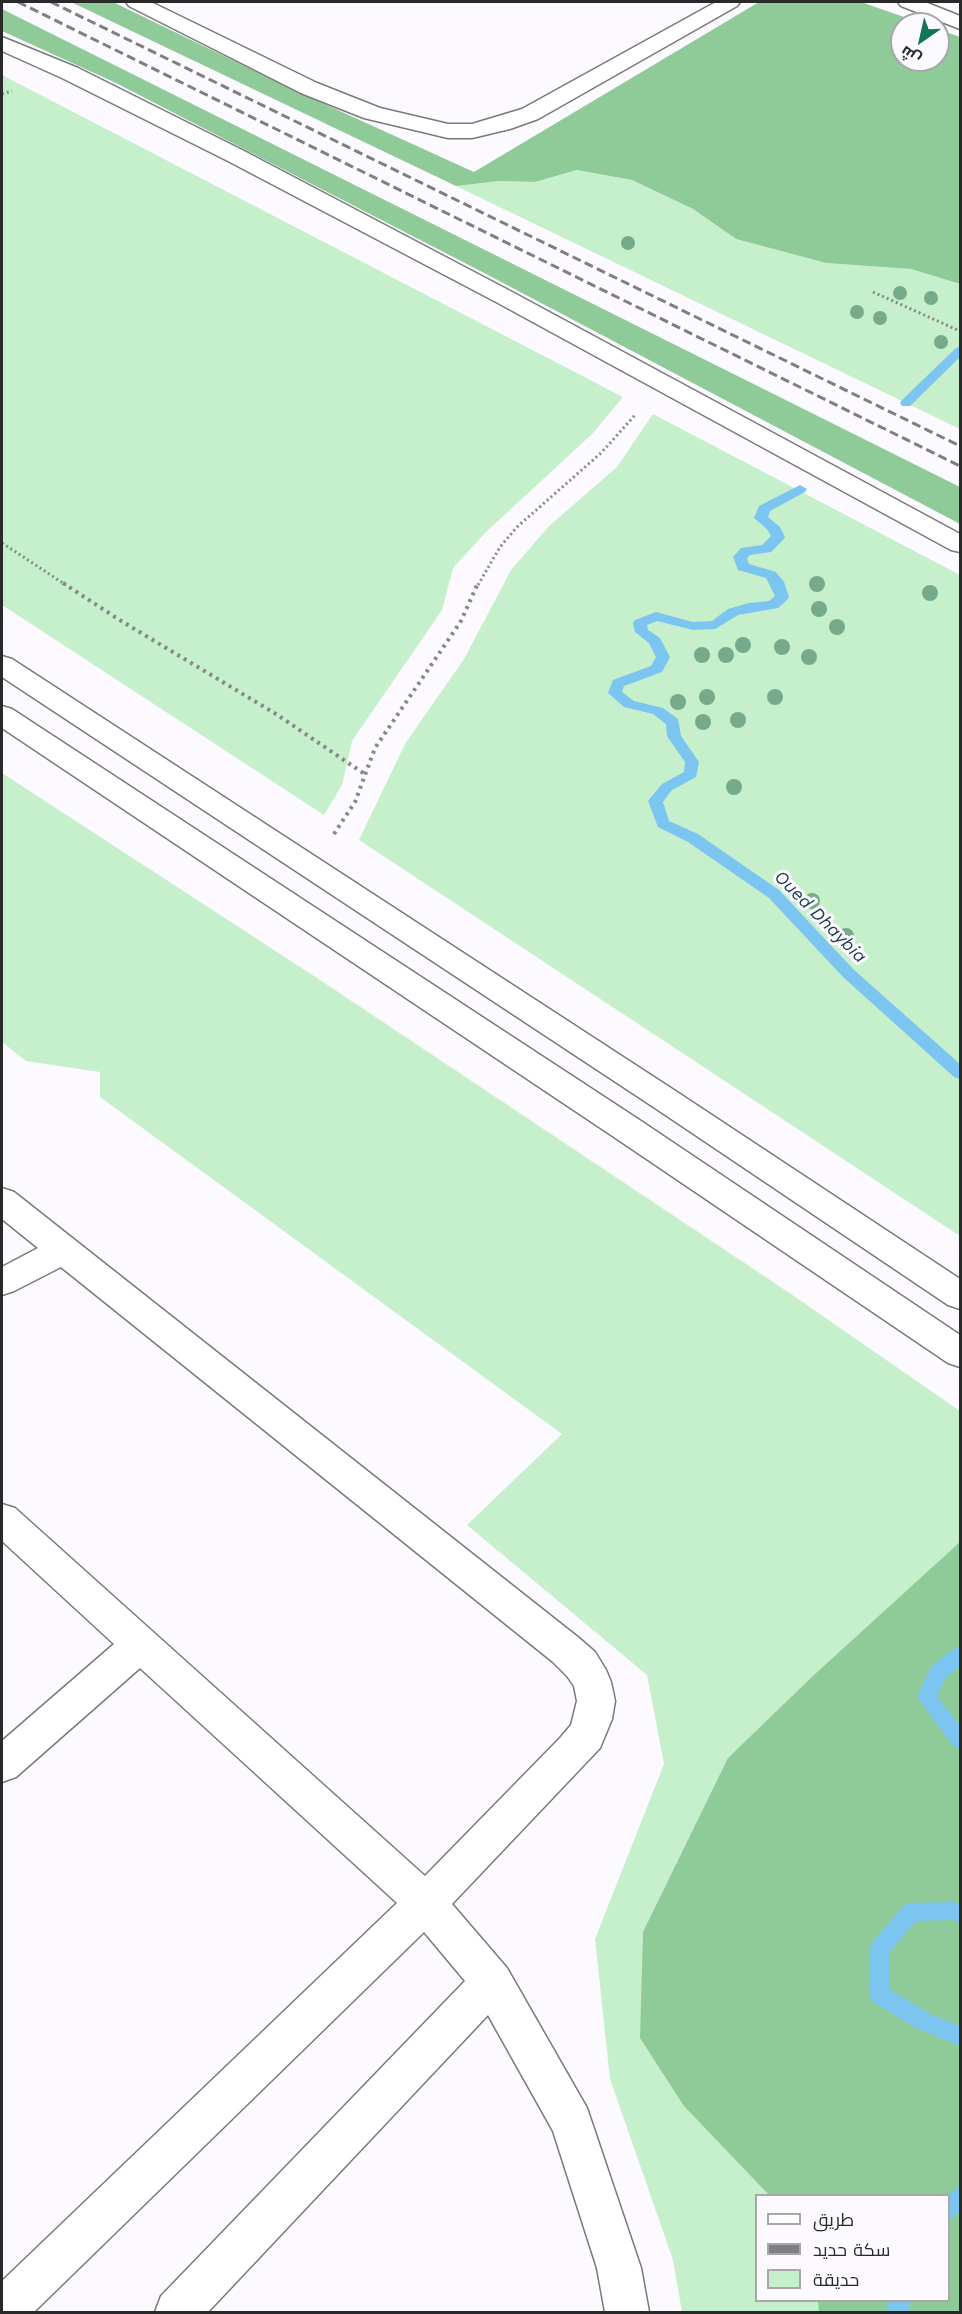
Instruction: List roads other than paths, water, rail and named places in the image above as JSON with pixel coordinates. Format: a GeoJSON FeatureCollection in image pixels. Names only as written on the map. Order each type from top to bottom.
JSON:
{"type":"FeatureCollection","features":[{"type":"Feature","properties":{"kind":"street"},"geometry":{"type":"LineString","coordinates":[[136,2],[309,88],[372,113],[448,131],[472,131],[530,114],[730,2]]}},
{"type":"Feature","properties":{"kind":"street"},"geometry":{"type":"LineString","coordinates":[[908,2],[960,23]]}},
{"type":"Feature","properties":{"kind":"street"},"geometry":{"type":"LineString","coordinates":[[2,43],[70,73],[236,156],[960,544]]}},
{"type":"Feature","properties":{"kind":"street"},"geometry":{"type":"LineString","coordinates":[[2,664],[960,1296]]}},
{"type":"Feature","properties":{"kind":"street"},"geometry":{"type":"LineString","coordinates":[[2,715],[626,1128],[960,1353]]}},
{"type":"Feature","properties":{"kind":"street"},"geometry":{"type":"LineString","coordinates":[[2,1201],[566,1650],[581,1664],[592,1682],[596,1701],[593,1719],[586,1736],[426,1903],[2,2312]]}},
{"type":"Feature","properties":{"kind":"street"},"geometry":{"type":"LineString","coordinates":[[2,1282],[64,1250]]}},
{"type":"Feature","properties":{"kind":"street"},"geometry":{"type":"LineString","coordinates":[[2,1519],[426,1903],[492,1982],[572,2123],[619,2268],[627,2313]]}},
{"type":"Feature","properties":{"kind":"street"},"geometry":{"type":"LineString","coordinates":[[2,1765],[140,1645]]}},
{"type":"Feature","properties":{"kind":"street"},"geometry":{"type":"LineString","coordinates":[[177,2313],[492,1982]]}},
{"type":"Feature","properties":{"kind":"waterway","name":"Oued Dhaybia"},"geometry":{"type":"LineString","coordinates":[[906,403],[960,351]]}},
{"type":"Feature","properties":{"kind":"waterway","name":"Oued Dhaybia"},"geometry":{"type":"LineString","coordinates":[[800,489],[764,509],[761,518],[773,527],[778,537],[766,549],[746,551],[740,557],[743,567],[771,575],[777,582],[782,597],[773,605],[749,607],[733,612],[715,625],[693,626],[656,616],[640,623],[642,632],[655,641],[663,657],[657,669],[618,683],[615,693],[629,704],[658,711],[673,722],[674,736],[692,762],[691,774],[667,787],[655,801],[663,824],[693,838],[774,894],[848,973],[960,1073]]}},
{"type":"Feature","properties":{"kind":"waterway","name":"Oued Dhaybia"},"geometry":{"type":"LineString","coordinates":[[960,1655],[938,1673],[927,1697],[960,1740]]}},
{"type":"Feature","properties":{"kind":"waterway","name":"Oued Dhaybia"},"geometry":{"type":"LineString","coordinates":[[960,1914],[953,1911],[911,1912],[879,1950],[879,1994],[923,2021],[960,2036]]}},
{"type":"Feature","properties":{"kind":"waterway","name":"Oued Dhaybia"},"geometry":{"type":"LineString","coordinates":[[950,2207],[960,2197]]}},
{"type":"Feature","properties":{"kind":"waterway","name":"Oued Dhaybia"},"geometry":{"type":"LineString","coordinates":[[897,2312],[900,2302]]}},
{"type":"Feature","properties":{"kind":"railway"},"geometry":{"type":"LineString","coordinates":[[18,2],[960,466]]}},
{"type":"Feature","properties":{"kind":"railway"},"geometry":{"type":"LineString","coordinates":[[51,2],[960,446]]}}]}
